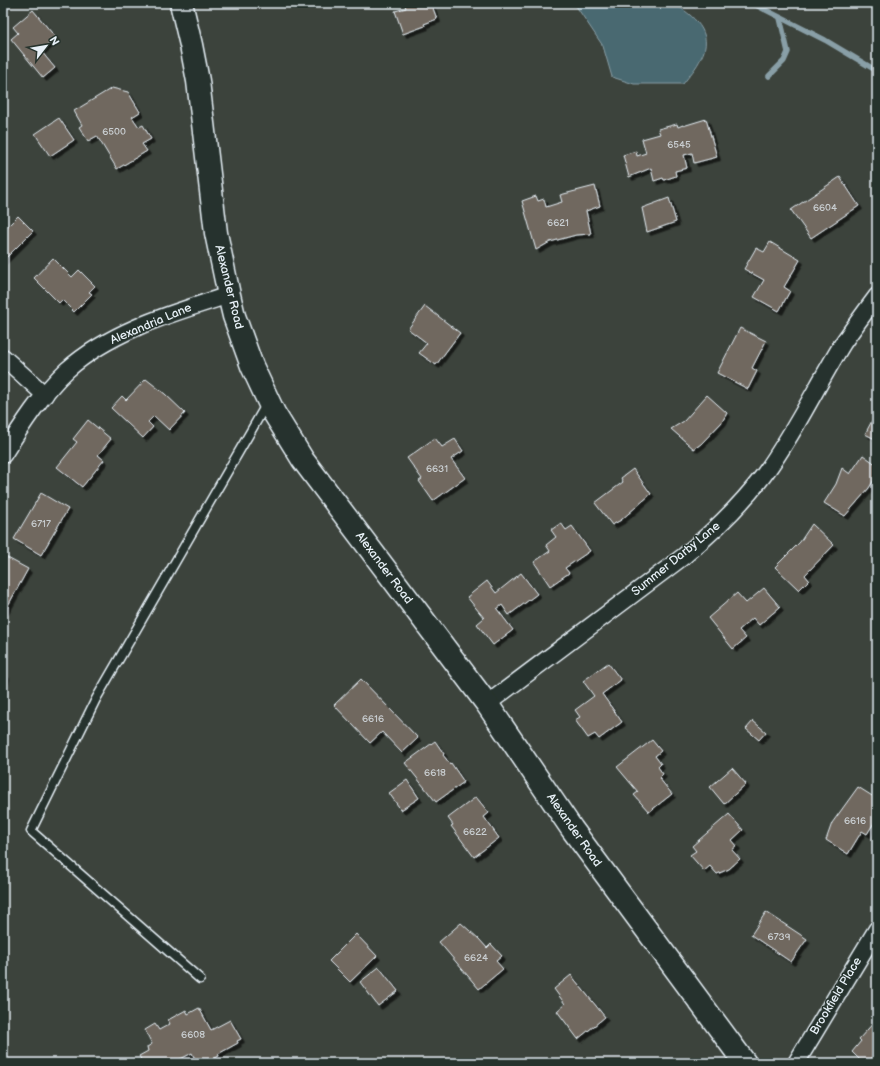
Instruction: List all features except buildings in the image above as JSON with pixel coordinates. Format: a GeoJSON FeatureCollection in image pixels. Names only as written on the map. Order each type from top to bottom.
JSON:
{"type":"FeatureCollection","features":[{"type":"Feature","properties":{"kind":"street","name":"Alexander Road"},"geometry":{"type":"LineString","coordinates":[[181,3],[195,67],[216,233],[229,295],[234,316],[252,366],[274,413],[303,460],[486,704],[572,829],[745,1063]]}},
{"type":"Feature","properties":{"kind":"street","name":"Alexandria Lane"},"geometry":{"type":"LineString","coordinates":[[3,455],[44,395],[72,366],[83,357],[113,338],[170,314],[229,295]]}},
{"type":"Feature","properties":{"kind":"street","name":"Summer Darby Lane"},"geometry":{"type":"LineString","coordinates":[[486,704],[684,556],[739,506],[763,475],[794,429],[843,344],[877,296]]}},
{"type":"Feature","properties":{"kind":"street"},"geometry":{"type":"LineString","coordinates":[[3,357],[44,395]]}},
{"type":"Feature","properties":{"kind":"street","name":"Brookfield Place"},"geometry":{"type":"LineString","coordinates":[[796,1063],[877,929]]}},
{"type":"Feature","properties":{"kind":"lane"},"geometry":{"type":"LineString","coordinates":[[200,978],[31,831],[96,699],[268,400]]}},
{"type":"Feature","properties":{"kind":"water"},"geometry":{"type":"Polygon","coordinates":[[[574,3],[673,3],[688,13],[700,26],[704,33],[705,49],[697,65],[683,84],[634,84],[612,77],[603,46],[574,3]]]}},
{"type":"Feature","properties":{"kind":"waterway"},"geometry":{"type":"LineString","coordinates":[[752,3],[825,40],[877,71]]}},
{"type":"Feature","properties":{"kind":"waterway"},"geometry":{"type":"LineString","coordinates":[[769,76],[784,61],[788,52],[780,18]]}}]}
